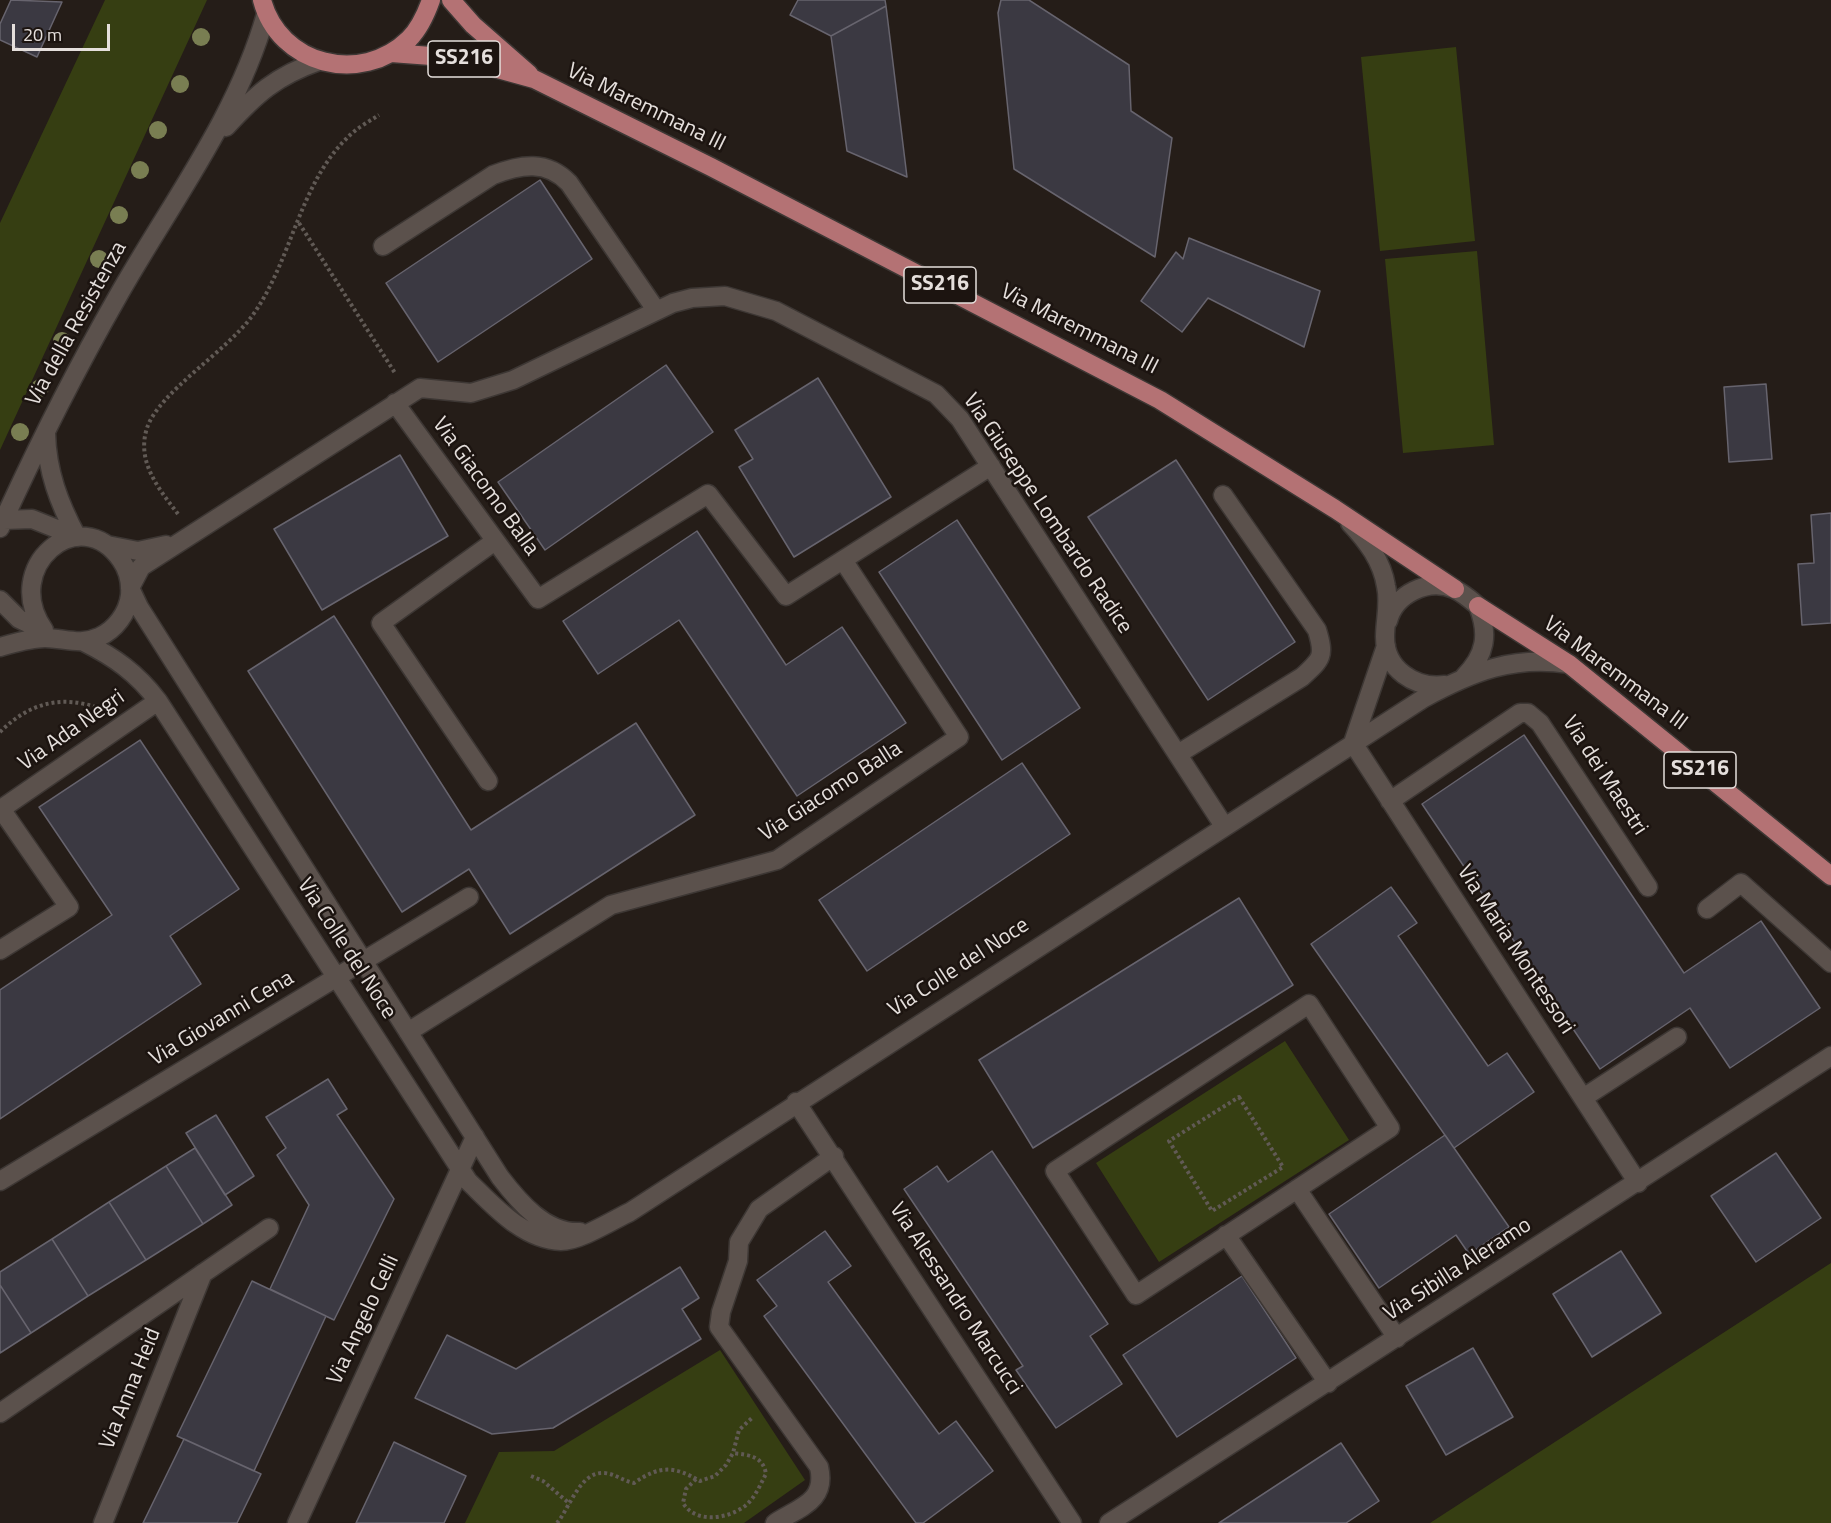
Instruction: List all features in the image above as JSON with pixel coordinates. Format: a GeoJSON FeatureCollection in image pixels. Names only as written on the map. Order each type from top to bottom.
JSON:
{"type":"FeatureCollection","features":[{"type":"Feature","properties":{"kind":"main road","name":"Via Maremmana III"},"geometry":{"type":"LineString","coordinates":[[264,7],[288,44],[320,62],[344,66],[360,64],[392,53],[409,39],[423,21],[431,0]]}},
{"type":"Feature","properties":{"kind":"main road","name":"Via Maremmana III"},"geometry":{"type":"LineString","coordinates":[[451,0],[473,25],[534,79]]}},
{"type":"Feature","properties":{"kind":"main road","name":"Via Maremmana III"},"geometry":{"type":"LineString","coordinates":[[392,53],[458,58],[534,79],[711,166],[1160,400],[1335,508],[1455,589]]}},
{"type":"Feature","properties":{"kind":"main road","name":"Via Maremmana III"},"geometry":{"type":"LineString","coordinates":[[1478,606],[1569,664],[1831,876]]}},
{"type":"Feature","properties":{"kind":"street","name":"Via della Resistenza"},"geometry":{"type":"LineString","coordinates":[[2,524],[46,430],[118,296],[206,149],[246,76],[264,7]]}},
{"type":"Feature","properties":{"kind":"street","name":"Via della Resistenza"},"geometry":{"type":"LineString","coordinates":[[206,149],[264,88],[289,72],[320,62]]}},
{"type":"Feature","properties":{"kind":"street"},"geometry":{"type":"LineString","coordinates":[[383,246],[493,175],[509,169],[538,165],[549,167],[568,183],[656,310]]}},
{"type":"Feature","properties":{"kind":"street","name":"Via Giuseppe Lombardo Radice"},"geometry":{"type":"LineString","coordinates":[[130,588],[141,567],[420,388],[471,393],[513,380],[656,310],[692,298],[725,296],[776,311],[936,394],[960,419],[1224,826]]}},
{"type":"Feature","properties":{"kind":"street","name":"Via Giacomo Balla"},"geometry":{"type":"LineString","coordinates":[[402,399],[495,541],[538,599],[708,494],[786,596],[991,466]]}},
{"type":"Feature","properties":{"kind":"street"},"geometry":{"type":"LineString","coordinates":[[46,430],[47,458],[58,500],[77,537]]}},
{"type":"Feature","properties":{"kind":"street"},"geometry":{"type":"LineString","coordinates":[[1178,754],[1302,677],[1318,662],[1323,650],[1317,630],[1223,495]]}},
{"type":"Feature","properties":{"kind":"street"},"geometry":{"type":"LineString","coordinates":[[1335,508],[1365,539],[1375,554],[1386,586],[1386,637]]}},
{"type":"Feature","properties":{"kind":"street"},"geometry":{"type":"LineString","coordinates":[[2,524],[32,519],[77,537],[107,545]]}},
{"type":"Feature","properties":{"kind":"street","name":"Via Colle del Noce"},"geometry":{"type":"LineString","coordinates":[[44,630],[29,611],[26,597],[29,568],[39,554],[51,544],[77,537]]}},
{"type":"Feature","properties":{"kind":"street","name":"Via Giuseppe Lombardo Radice"},"geometry":{"type":"LineString","coordinates":[[107,545],[138,551],[186,538]]}},
{"type":"Feature","properties":{"kind":"street"},"geometry":{"type":"LineString","coordinates":[[488,781],[381,623],[495,541]]}},
{"type":"Feature","properties":{"kind":"street","name":"Via Colle del Noce"},"geometry":{"type":"LineString","coordinates":[[107,545],[126,567],[130,588],[139,608],[500,1177],[529,1211],[561,1228],[575,1232],[591,1231]]}},
{"type":"Feature","properties":{"kind":"street","name":"Via Giacomo Balla"},"geometry":{"type":"LineString","coordinates":[[408,1032],[611,905],[777,860],[959,737],[843,560]]}},
{"type":"Feature","properties":{"kind":"street"},"geometry":{"type":"LineString","coordinates":[[1353,744],[1396,605],[1416,589],[1443,586],[1455,589],[1478,606]]}},
{"type":"Feature","properties":{"kind":"street"},"geometry":{"type":"LineString","coordinates":[[84,642],[97,639],[114,627],[128,605],[130,588]]}},
{"type":"Feature","properties":{"kind":"street","name":"Via Colle del Noce"},"geometry":{"type":"LineString","coordinates":[[0,600],[19,619],[60,639]]}},
{"type":"Feature","properties":{"kind":"street","name":"Via Colle del Noce"},"geometry":{"type":"LineString","coordinates":[[0,647],[19,641],[60,639],[84,642],[125,666],[143,680],[468,1181],[508,1220],[538,1235],[562,1241],[591,1231],[630,1212],[1224,826],[1457,681],[1475,666],[1483,652],[1486,637],[1478,606]]}},
{"type":"Feature","properties":{"kind":"street","name":"Via Colle del Noce"},"geometry":{"type":"LineString","coordinates":[[1386,637],[1394,665],[1410,679],[1429,686],[1457,681],[1506,665],[1540,660],[1569,664]]}},
{"type":"Feature","properties":{"kind":"street","name":"Via Ada Negri"},"geometry":{"type":"LineString","coordinates":[[0,950],[69,907],[2,809],[158,701]]}},
{"type":"Feature","properties":{"kind":"street","name":"Via dei Maestri"},"geometry":{"type":"LineString","coordinates":[[1390,801],[1520,713],[1528,713],[1540,723],[1648,887]]}},
{"type":"Feature","properties":{"kind":"street","name":"Via Maria Montessori"},"geometry":{"type":"LineString","coordinates":[[1353,744],[1638,1183]]}},
{"type":"Feature","properties":{"kind":"street"},"geometry":{"type":"LineString","coordinates":[[1707,909],[1741,883],[1831,963]]}},
{"type":"Feature","properties":{"kind":"street","name":"Via Giovanni Cena"},"geometry":{"type":"LineString","coordinates":[[0,1181],[469,897]]}},
{"type":"Feature","properties":{"kind":"street"},"geometry":{"type":"LineString","coordinates":[[1310,1004],[1390,1128],[1297,1189],[1136,1295],[1055,1171],[1310,1004]]}},
{"type":"Feature","properties":{"kind":"street"},"geometry":{"type":"LineString","coordinates":[[1583,1098],[1677,1037]]}},
{"type":"Feature","properties":{"kind":"street","name":"Via Sibilla Aleramo"},"geometry":{"type":"LineString","coordinates":[[1109,1523],[1638,1183],[1831,1056]]}},
{"type":"Feature","properties":{"kind":"street","name":"Via Alessandro Marcucci"},"geometry":{"type":"LineString","coordinates":[[796,1102],[834,1156],[1072,1523]]}},
{"type":"Feature","properties":{"kind":"street","name":"Via Angelo Celli"},"geometry":{"type":"LineString","coordinates":[[297,1523],[475,1137]]}},
{"type":"Feature","properties":{"kind":"street"},"geometry":{"type":"LineString","coordinates":[[775,1523],[816,1496],[822,1481],[819,1467],[719,1326],[721,1312],[738,1261],[739,1242],[759,1209],[834,1156]]}},
{"type":"Feature","properties":{"kind":"street"},"geometry":{"type":"LineString","coordinates":[[1297,1189],[1396,1338]]}},
{"type":"Feature","properties":{"kind":"street","name":"Via Anna Heid"},"geometry":{"type":"LineString","coordinates":[[0,1413],[269,1228]]}},
{"type":"Feature","properties":{"kind":"street"},"geometry":{"type":"LineString","coordinates":[[1226,1235],[1328,1383]]}},
{"type":"Feature","properties":{"kind":"street","name":"Via Anna Heid"},"geometry":{"type":"LineString","coordinates":[[103,1523],[203,1273]]}},
{"type":"Feature","properties":{"kind":"path"},"geometry":{"type":"LineString","coordinates":[[186,538],[144,459],[146,429],[159,405],[235,337],[253,315],[321,173],[333,153],[346,138],[379,115]]}},
{"type":"Feature","properties":{"kind":"path"},"geometry":{"type":"LineString","coordinates":[[298,222],[402,399]]}},
{"type":"Feature","properties":{"kind":"path"},"geometry":{"type":"LineString","coordinates":[[0,732],[25,711],[61,701],[79,702],[100,709],[125,723]]}},
{"type":"Feature","properties":{"kind":"path"},"geometry":{"type":"LineString","coordinates":[[1239,1097],[1283,1167],[1212,1211],[1169,1142],[1239,1097]]}},
{"type":"Feature","properties":{"kind":"path"},"geometry":{"type":"LineString","coordinates":[[556,1523],[587,1478],[595,1473],[604,1473],[634,1483],[647,1474],[669,1468],[697,1479],[708,1480],[715,1476],[733,1453],[739,1430],[774,1403]]}},
{"type":"Feature","properties":{"kind":"path"},"geometry":{"type":"LineString","coordinates":[[697,1479],[686,1490],[683,1503],[690,1514],[699,1519],[721,1516],[746,1505],[766,1474],[765,1467],[755,1457],[733,1453]]}},
{"type":"Feature","properties":{"kind":"path"},"geometry":{"type":"LineString","coordinates":[[531,1476],[543,1481],[570,1504]]}},
{"type":"Feature","properties":{"kind":"green space"},"geometry":{"type":"Polygon","coordinates":[[[105,0],[207,0],[0,450],[0,223],[105,0]]]}},
{"type":"Feature","properties":{"kind":"green space"},"geometry":{"type":"Polygon","coordinates":[[[1456,47],[1475,241],[1380,251],[1361,57],[1456,47]]]}},
{"type":"Feature","properties":{"kind":"green space"},"geometry":{"type":"Polygon","coordinates":[[[1477,251],[1494,445],[1403,453],[1385,259],[1477,251]]]}},
{"type":"Feature","properties":{"kind":"green space"},"geometry":{"type":"Polygon","coordinates":[[[1285,1041],[1349,1140],[1159,1262],[1096,1163],[1285,1041]]]}},
{"type":"Feature","properties":{"kind":"green space"},"geometry":{"type":"Polygon","coordinates":[[[1831,1263],[1831,1523],[1430,1523],[1831,1263]]]}},
{"type":"Feature","properties":{"kind":"green space"},"geometry":{"type":"Polygon","coordinates":[[[720,1350],[805,1480],[744,1523],[465,1523],[499,1452],[554,1451],[720,1350]]]}},
{"type":"Feature","properties":{"kind":"building"},"geometry":{"type":"Polygon","coordinates":[[[11,0],[62,2],[37,57],[0,40],[0,24],[11,0]]]}},
{"type":"Feature","properties":{"kind":"building"},"geometry":{"type":"Polygon","coordinates":[[[798,0],[885,0],[886,6],[831,36],[790,15],[798,0]]]}},
{"type":"Feature","properties":{"kind":"building"},"geometry":{"type":"Polygon","coordinates":[[[1001,0],[1029,0],[1129,65],[1131,111],[1172,138],[1155,257],[1014,169],[998,13],[1001,0]]]}},
{"type":"Feature","properties":{"kind":"building"},"geometry":{"type":"Polygon","coordinates":[[[886,6],[907,177],[847,151],[831,36],[886,6]]]}},
{"type":"Feature","properties":{"kind":"building"},"geometry":{"type":"Polygon","coordinates":[[[540,180],[592,259],[438,362],[386,283],[540,180]]]}},
{"type":"Feature","properties":{"kind":"building"},"geometry":{"type":"Polygon","coordinates":[[[1189,238],[1320,291],[1304,347],[1208,298],[1182,332],[1141,301],[1176,252],[1183,259],[1189,238]]]}},
{"type":"Feature","properties":{"kind":"building"},"geometry":{"type":"Polygon","coordinates":[[[666,365],[713,432],[545,550],[498,482],[666,365]]]}},
{"type":"Feature","properties":{"kind":"building"},"geometry":{"type":"Polygon","coordinates":[[[818,378],[891,497],[794,557],[739,467],[753,459],[735,430],[818,378]]]}},
{"type":"Feature","properties":{"kind":"building"},"geometry":{"type":"Polygon","coordinates":[[[1766,384],[1772,459],[1729,462],[1724,387],[1766,384]]]}},
{"type":"Feature","properties":{"kind":"building"},"geometry":{"type":"Polygon","coordinates":[[[400,455],[448,536],[322,610],[274,529],[400,455]]]}},
{"type":"Feature","properties":{"kind":"building"},"geometry":{"type":"Polygon","coordinates":[[[1176,460],[1295,642],[1208,700],[1088,517],[1176,460]]]}},
{"type":"Feature","properties":{"kind":"building"},"geometry":{"type":"Polygon","coordinates":[[[1831,513],[1831,623],[1802,625],[1798,564],[1814,563],[1811,515],[1831,513]]]}},
{"type":"Feature","properties":{"kind":"building"},"geometry":{"type":"Polygon","coordinates":[[[957,520],[1080,708],[1002,760],[879,572],[957,520]]]}},
{"type":"Feature","properties":{"kind":"building"},"geometry":{"type":"Polygon","coordinates":[[[697,531],[786,665],[842,627],[906,723],[797,796],[679,620],[598,674],[563,621],[697,531]]]}},
{"type":"Feature","properties":{"kind":"building"},"geometry":{"type":"Polygon","coordinates":[[[334,616],[471,830],[636,723],[695,815],[510,934],[469,869],[402,912],[248,671],[334,616]]]}},
{"type":"Feature","properties":{"kind":"building"},"geometry":{"type":"Polygon","coordinates":[[[1524,735],[1684,973],[1761,921],[1820,1008],[1730,1068],[1690,1008],[1600,1069],[1422,804],[1524,735]]]}},
{"type":"Feature","properties":{"kind":"building"},"geometry":{"type":"Polygon","coordinates":[[[140,740],[239,889],[170,936],[201,984],[0,1119],[0,990],[112,915],[39,807],[140,740]]]}},
{"type":"Feature","properties":{"kind":"building"},"geometry":{"type":"Polygon","coordinates":[[[1022,763],[1070,834],[867,971],[819,900],[1022,763]]]}},
{"type":"Feature","properties":{"kind":"building"},"geometry":{"type":"Polygon","coordinates":[[[1391,887],[1417,923],[1398,936],[1488,1066],[1507,1053],[1534,1092],[1454,1148],[1311,944],[1391,887]]]}},
{"type":"Feature","properties":{"kind":"building"},"geometry":{"type":"Polygon","coordinates":[[[1239,898],[1293,985],[1033,1148],[979,1060],[1239,898]]]}},
{"type":"Feature","properties":{"kind":"building"},"geometry":{"type":"Polygon","coordinates":[[[328,1079],[347,1109],[337,1115],[394,1199],[334,1320],[270,1289],[309,1205],[277,1155],[286,1148],[266,1117],[328,1079]]]}},
{"type":"Feature","properties":{"kind":"building"},"geometry":{"type":"Polygon","coordinates":[[[216,1115],[254,1176],[225,1195],[186,1133],[216,1115]]]}},
{"type":"Feature","properties":{"kind":"building"},"geometry":{"type":"Polygon","coordinates":[[[1445,1135],[1509,1227],[1469,1254],[1456,1235],[1379,1288],[1329,1214],[1445,1135]]]}},
{"type":"Feature","properties":{"kind":"building"},"geometry":{"type":"Polygon","coordinates":[[[195,1148],[232,1205],[203,1224],[166,1166],[195,1148]]]}},
{"type":"Feature","properties":{"kind":"building"},"geometry":{"type":"Polygon","coordinates":[[[992,1151],[1108,1324],[1090,1336],[1122,1384],[1056,1428],[1016,1370],[1023,1366],[904,1189],[937,1166],[948,1182],[992,1151]]]}},
{"type":"Feature","properties":{"kind":"building"},"geometry":{"type":"Polygon","coordinates":[[[1776,1153],[1821,1218],[1756,1262],[1711,1196],[1776,1153]]]}},
{"type":"Feature","properties":{"kind":"building"},"geometry":{"type":"Polygon","coordinates":[[[166,1166],[203,1224],[146,1260],[109,1202],[166,1166]]]}},
{"type":"Feature","properties":{"kind":"building"},"geometry":{"type":"Polygon","coordinates":[[[109,1202],[146,1260],[88,1296],[52,1239],[109,1202]]]}},
{"type":"Feature","properties":{"kind":"building"},"geometry":{"type":"Polygon","coordinates":[[[825,1231],[851,1266],[828,1282],[939,1434],[956,1421],[993,1471],[923,1523],[916,1523],[764,1316],[777,1306],[757,1280],[825,1231]]]}},
{"type":"Feature","properties":{"kind":"building"},"geometry":{"type":"Polygon","coordinates":[[[52,1239],[88,1296],[31,1333],[0,1285],[0,1272],[52,1239]]]}},
{"type":"Feature","properties":{"kind":"building"},"geometry":{"type":"Polygon","coordinates":[[[1621,1251],[1661,1313],[1592,1357],[1553,1294],[1621,1251]]]}},
{"type":"Feature","properties":{"kind":"building"},"geometry":{"type":"Polygon","coordinates":[[[680,1267],[699,1298],[682,1309],[701,1339],[553,1428],[492,1434],[415,1398],[447,1335],[516,1369],[680,1267]]]}},
{"type":"Feature","properties":{"kind":"building"},"geometry":{"type":"Polygon","coordinates":[[[1242,1276],[1296,1358],[1177,1437],[1123,1355],[1242,1276]]]}},
{"type":"Feature","properties":{"kind":"building"},"geometry":{"type":"Polygon","coordinates":[[[252,1281],[326,1316],[254,1471],[177,1436],[252,1281]]]}},
{"type":"Feature","properties":{"kind":"building"},"geometry":{"type":"Polygon","coordinates":[[[0,1285],[31,1333],[0,1353],[0,1285]]]}},
{"type":"Feature","properties":{"kind":"building"},"geometry":{"type":"Polygon","coordinates":[[[1473,1348],[1513,1417],[1446,1455],[1406,1386],[1473,1348]]]}},
{"type":"Feature","properties":{"kind":"building"},"geometry":{"type":"Polygon","coordinates":[[[184,1439],[261,1474],[237,1523],[143,1523],[184,1439]]]}},
{"type":"Feature","properties":{"kind":"building"},"geometry":{"type":"Polygon","coordinates":[[[394,1442],[466,1476],[444,1523],[356,1523],[394,1442]]]}},
{"type":"Feature","properties":{"kind":"building"},"geometry":{"type":"Polygon","coordinates":[[[1341,1443],[1379,1501],[1346,1523],[1219,1523],[1341,1443]]]}}]}
